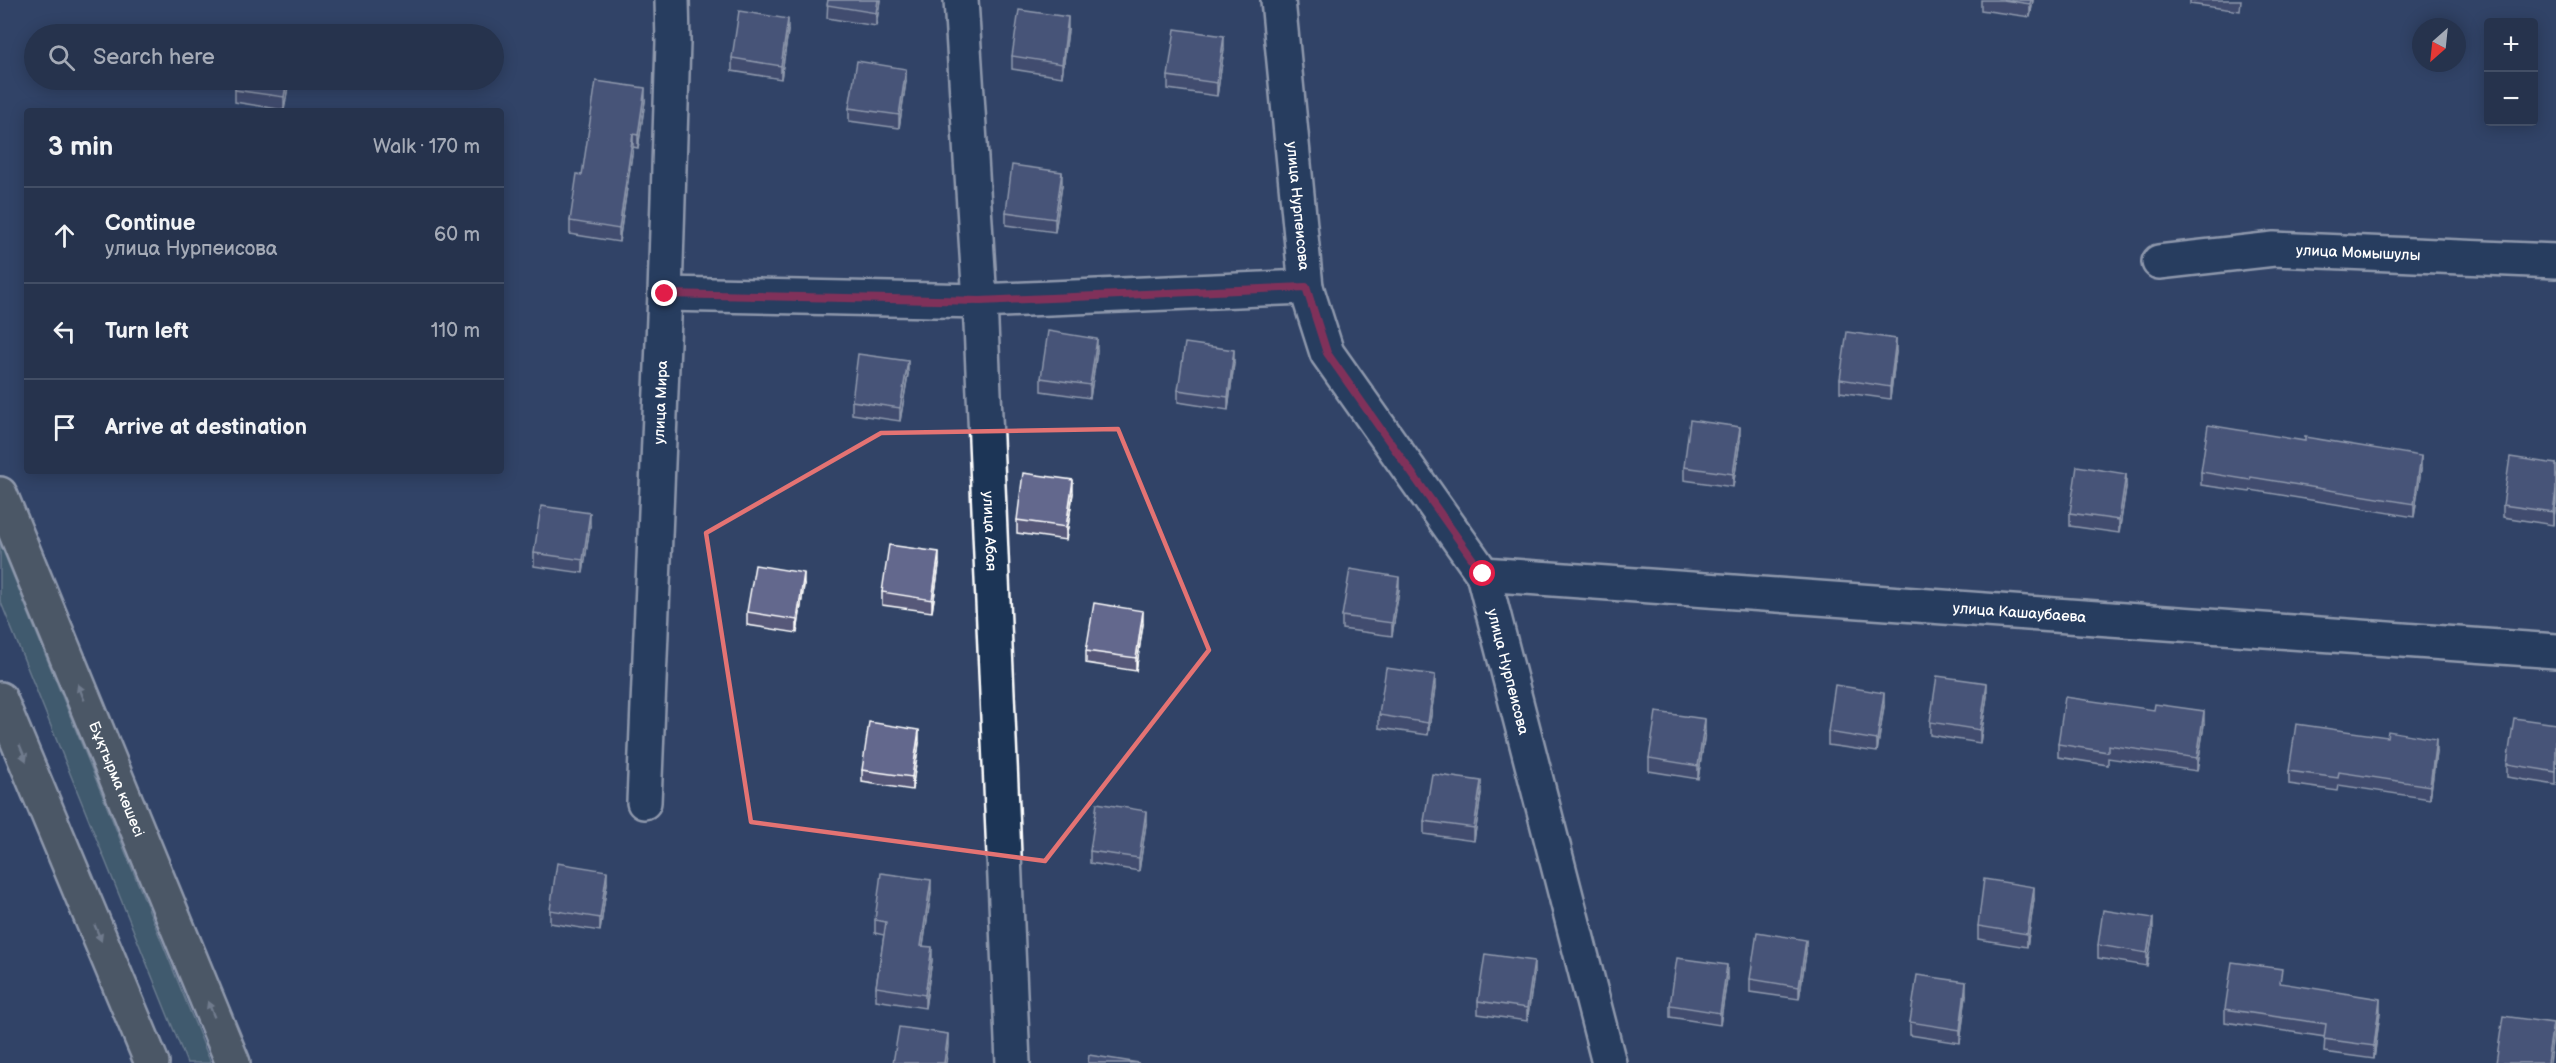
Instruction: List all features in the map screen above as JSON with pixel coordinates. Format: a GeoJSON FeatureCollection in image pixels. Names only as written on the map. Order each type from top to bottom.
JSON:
{"type":"FeatureCollection","features":[{"type":"Feature","properties":{"kind":"main road","name":"Бұқтырма көшесі"},"geometry":{"type":"LineString","coordinates":[[0,494],[233,1063]]}},
{"type":"Feature","properties":{"kind":"main road"},"geometry":{"type":"LineString","coordinates":[[0,699],[152,1063]]}},
{"type":"Feature","properties":{"kind":"street","name":"улица Мира"},"geometry":{"type":"LineString","coordinates":[[645,802],[665,294],[673,42],[672,0]]}},
{"type":"Feature","properties":{"kind":"street","name":"улица Абая"},"geometry":{"type":"LineString","coordinates":[[962,0],[980,301],[1013,1063]]}},
{"type":"Feature","properties":{"kind":"street","name":"улица Нурпеисова"},"geometry":{"type":"LineString","coordinates":[[1278,0],[1306,287],[1327,353],[1483,574],[1609,1063]]}},
{"type":"Feature","properties":{"kind":"street","name":"улица Момышулы"},"geometry":{"type":"LineString","coordinates":[[2159,262],[2274,249],[2556,261]]}},
{"type":"Feature","properties":{"kind":"street"},"geometry":{"type":"LineString","coordinates":[[665,294],[980,301],[1306,287]]}},
{"type":"Feature","properties":{"kind":"street","name":"улица Кашаубаева"},"geometry":{"type":"LineString","coordinates":[[1483,574],[2556,651]]}},
{"type":"Feature","properties":{"kind":"highlighted area"},"geometry":{"type":"Polygon","coordinates":[[[1118,429],[1209,650],[1045,861],[751,822],[706,533],[881,433],[1118,429]]]}},
{"type":"Feature","properties":{"kind":"green space"},"geometry":{"type":"Polygon","coordinates":[[[0,543],[211,1063],[187,1063],[0,600],[0,543]]]}},
{"type":"Feature","properties":{"kind":"building"},"geometry":{"type":"Polygon","coordinates":[[[828,0],[878,0],[876,13],[827,5],[828,0]]]}},
{"type":"Feature","properties":{"kind":"building"},"geometry":{"type":"Polygon","coordinates":[[[2003,0],[2031,0],[2030,4],[2003,0]]]}},
{"type":"Feature","properties":{"kind":"building"},"geometry":{"type":"Polygon","coordinates":[[[1019,10],[1068,17],[1062,64],[1012,56],[1019,10]]]}},
{"type":"Feature","properties":{"kind":"building"},"geometry":{"type":"Polygon","coordinates":[[[739,11],[788,19],[781,66],[732,58],[739,11]]]}},
{"type":"Feature","properties":{"kind":"building"},"geometry":{"type":"Polygon","coordinates":[[[1175,29],[1224,36],[1217,83],[1168,76],[1175,29]]]}},
{"type":"Feature","properties":{"kind":"building"},"geometry":{"type":"Polygon","coordinates":[[[857,61],[906,69],[899,115],[849,108],[857,61]]]}},
{"type":"Feature","properties":{"kind":"building"},"geometry":{"type":"Polygon","coordinates":[[[596,81],[645,88],[638,135],[633,134],[619,229],[570,221],[577,174],[582,175],[596,81]]]}},
{"type":"Feature","properties":{"kind":"building"},"geometry":{"type":"Polygon","coordinates":[[[235,90],[285,90],[284,97],[235,90]]]}},
{"type":"Feature","properties":{"kind":"building"},"geometry":{"type":"Polygon","coordinates":[[[1012,165],[1062,172],[1055,219],[1006,212],[1012,165]]]}},
{"type":"Feature","properties":{"kind":"building"},"geometry":{"type":"Polygon","coordinates":[[[1048,331],[1097,339],[1090,385],[1041,378],[1048,331]]]}},
{"type":"Feature","properties":{"kind":"building"},"geometry":{"type":"Polygon","coordinates":[[[1847,332],[1896,339],[1890,387],[1840,379],[1847,332]]]}},
{"type":"Feature","properties":{"kind":"building"},"geometry":{"type":"Polygon","coordinates":[[[1185,343],[1234,350],[1228,397],[1178,390],[1185,343]]]}},
{"type":"Feature","properties":{"kind":"building"},"geometry":{"type":"Polygon","coordinates":[[[858,354],[908,361],[900,408],[852,401],[858,354]]]}},
{"type":"Feature","properties":{"kind":"building"},"geometry":{"type":"Polygon","coordinates":[[[1690,420],[1740,427],[1733,474],[1684,467],[1690,420]]]}},
{"type":"Feature","properties":{"kind":"building"},"geometry":{"type":"Polygon","coordinates":[[[2208,425],[2305,441],[2305,437],[2421,456],[2414,504],[2251,477],[2250,480],[2201,472],[2208,425]]]}},
{"type":"Feature","properties":{"kind":"building"},"geometry":{"type":"Polygon","coordinates":[[[2510,457],[2556,464],[2553,512],[2503,505],[2510,457]]]}},
{"type":"Feature","properties":{"kind":"building"},"geometry":{"type":"Polygon","coordinates":[[[2077,466],[2126,474],[2119,520],[2070,513],[2077,466]]]}},
{"type":"Feature","properties":{"kind":"building"},"geometry":{"type":"Polygon","coordinates":[[[1023,473],[1073,480],[1066,527],[1017,520],[1023,473]]]}},
{"type":"Feature","properties":{"kind":"building"},"geometry":{"type":"Polygon","coordinates":[[[541,506],[590,513],[583,560],[534,553],[541,506]]]}},
{"type":"Feature","properties":{"kind":"building"},"geometry":{"type":"Polygon","coordinates":[[[889,545],[939,552],[932,600],[882,592],[889,545]]]}},
{"type":"Feature","properties":{"kind":"building"},"geometry":{"type":"Polygon","coordinates":[[[755,565],[804,573],[797,620],[747,612],[755,565]]]}},
{"type":"Feature","properties":{"kind":"building"},"geometry":{"type":"Polygon","coordinates":[[[1350,569],[1399,577],[1392,623],[1342,616],[1350,569]]]}},
{"type":"Feature","properties":{"kind":"building"},"geometry":{"type":"Polygon","coordinates":[[[1094,603],[1143,611],[1136,658],[1086,651],[1094,603]]]}},
{"type":"Feature","properties":{"kind":"building"},"geometry":{"type":"Polygon","coordinates":[[[1386,668],[1435,675],[1428,723],[1379,715],[1386,668]]]}},
{"type":"Feature","properties":{"kind":"building"},"geometry":{"type":"Polygon","coordinates":[[[1937,676],[1987,683],[1980,730],[1930,722],[1937,676]]]}},
{"type":"Feature","properties":{"kind":"building"},"geometry":{"type":"Polygon","coordinates":[[[1835,685],[1884,693],[1877,740],[1828,732],[1835,685]]]}},
{"type":"Feature","properties":{"kind":"building"},"geometry":{"type":"Polygon","coordinates":[[[2065,697],[2154,710],[2155,704],[2204,711],[2197,758],[2108,745],[2108,752],[2058,744],[2065,697]]]}},
{"type":"Feature","properties":{"kind":"building"},"geometry":{"type":"Polygon","coordinates":[[[1656,712],[1705,719],[1698,766],[1649,758],[1656,712]]]}},
{"type":"Feature","properties":{"kind":"building"},"geometry":{"type":"Polygon","coordinates":[[[2514,718],[2556,724],[2556,772],[2507,764],[2514,718]]]}},
{"type":"Feature","properties":{"kind":"building"},"geometry":{"type":"Polygon","coordinates":[[[869,722],[919,730],[912,777],[862,770],[869,722]]]}},
{"type":"Feature","properties":{"kind":"building"},"geometry":{"type":"Polygon","coordinates":[[[2296,724],[2387,737],[2388,731],[2436,739],[2430,786],[2339,772],[2338,778],[2289,771],[2296,724]]]}},
{"type":"Feature","properties":{"kind":"building"},"geometry":{"type":"Polygon","coordinates":[[[1432,774],[1481,781],[1474,828],[1424,821],[1432,774]]]}},
{"type":"Feature","properties":{"kind":"building"},"geometry":{"type":"Polygon","coordinates":[[[1097,803],[1146,811],[1139,858],[1090,851],[1097,803]]]}},
{"type":"Feature","properties":{"kind":"building"},"geometry":{"type":"Polygon","coordinates":[[[557,863],[607,871],[600,918],[550,910],[557,863]]]}},
{"type":"Feature","properties":{"kind":"building"},"geometry":{"type":"Polygon","coordinates":[[[881,873],[931,880],[921,946],[932,947],[925,995],[876,987],[886,922],[875,920],[881,873]]]}},
{"type":"Feature","properties":{"kind":"building"},"geometry":{"type":"Polygon","coordinates":[[[1984,879],[2034,887],[2027,934],[1978,926],[1984,879]]]}},
{"type":"Feature","properties":{"kind":"building"},"geometry":{"type":"Polygon","coordinates":[[[2103,910],[2153,918],[2147,953],[2098,945],[2103,910]]]}},
{"type":"Feature","properties":{"kind":"building"},"geometry":{"type":"Polygon","coordinates":[[[1757,932],[1806,940],[1799,987],[1750,979],[1757,932]]]}},
{"type":"Feature","properties":{"kind":"building"},"geometry":{"type":"Polygon","coordinates":[[[1485,954],[1534,961],[1527,1008],[1478,1001],[1485,954]]]}},
{"type":"Feature","properties":{"kind":"building"},"geometry":{"type":"Polygon","coordinates":[[[1677,958],[1727,965],[1720,1013],[1670,1005],[1677,958]]]}},
{"type":"Feature","properties":{"kind":"building"},"geometry":{"type":"Polygon","coordinates":[[[2232,962],[2282,969],[2280,983],[2380,999],[2374,1046],[2324,1039],[2326,1024],[2225,1009],[2232,962]]]}},
{"type":"Feature","properties":{"kind":"building"},"geometry":{"type":"Polygon","coordinates":[[[1917,975],[1966,982],[1960,1030],[1910,1022],[1917,975]]]}},
{"type":"Feature","properties":{"kind":"building"},"geometry":{"type":"Polygon","coordinates":[[[2503,1016],[2553,1023],[2547,1063],[2496,1063],[2503,1016]]]}},
{"type":"Feature","properties":{"kind":"building"},"geometry":{"type":"Polygon","coordinates":[[[899,1027],[948,1034],[944,1063],[893,1063],[899,1027]]]}},
{"type":"Feature","properties":{"kind":"building"},"geometry":{"type":"Polygon","coordinates":[[[1089,1055],[1139,1063],[1088,1063],[1089,1055]]]}},
{"type":"Feature","properties":{"kind":"route"},"geometry":{"type":"LineString","coordinates":[[665,294],[980,301],[1306,287],[1327,353],[1483,574]]}}]}
